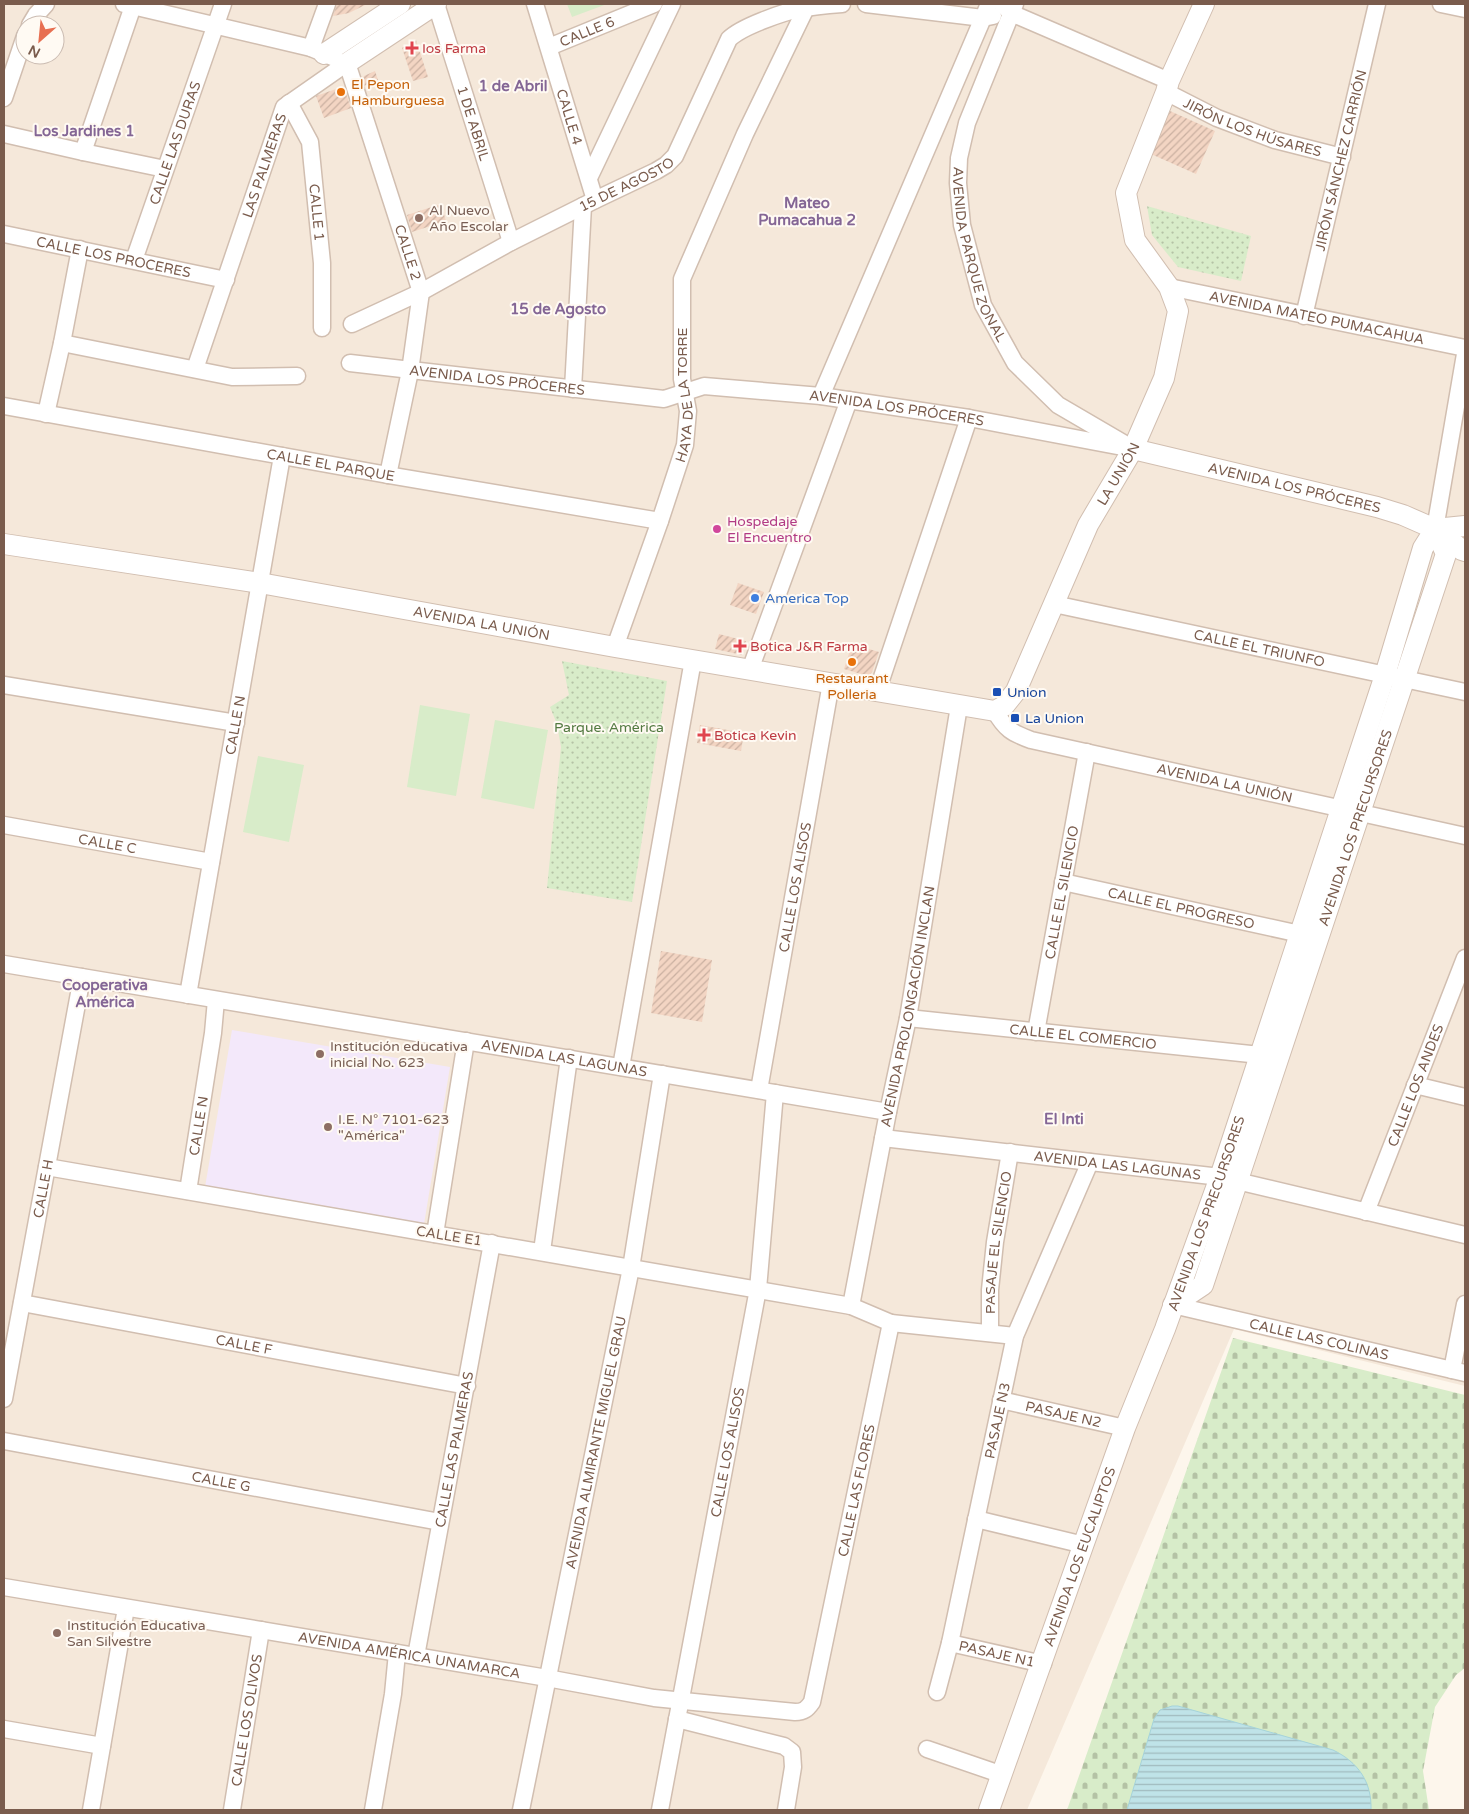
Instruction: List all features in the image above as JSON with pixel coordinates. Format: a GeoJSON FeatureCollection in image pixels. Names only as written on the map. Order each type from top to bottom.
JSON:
{"type":"FeatureCollection","features":[{"type":"Feature","properties":{"kind":"street"},"geometry":{"type":"LineString","coordinates":[[36,15],[46,4]]}},
{"type":"Feature","properties":{"kind":"street","name":"CALLE LAS DURAS"},"geometry":{"type":"LineString","coordinates":[[134,260],[223,4]]}},
{"type":"Feature","properties":{"kind":"street"},"geometry":{"type":"LineString","coordinates":[[317,51],[327,4]]}},
{"type":"Feature","properties":{"kind":"street"},"geometry":{"type":"LineString","coordinates":[[317,51],[400,4]]}},
{"type":"Feature","properties":{"kind":"street","name":"LAS PALMERAS"},"geometry":{"type":"LineString","coordinates":[[195,370],[284,107],[436,4]]}},
{"type":"Feature","properties":{"kind":"street","name":"1 DE ABRIL"},"geometry":{"type":"LineString","coordinates":[[436,4],[511,242]]}},
{"type":"Feature","properties":{"kind":"street","name":"CALLE 4"},"geometry":{"type":"LineString","coordinates":[[536,4],[589,178],[589,203],[573,389]]}},
{"type":"Feature","properties":{"kind":"street","name":"CALLE 6"},"geometry":{"type":"LineString","coordinates":[[549,47],[654,4]]}},
{"type":"Feature","properties":{"kind":"street"},"geometry":{"type":"LineString","coordinates":[[589,178],[672,4]]}},
{"type":"Feature","properties":{"kind":"street","name":"15 DE AGOSTO"},"geometry":{"type":"LineString","coordinates":[[352,324],[421,292],[511,242],[666,165],[674,156],[729,39],[734,34],[749,26],[798,9],[842,4]]}},
{"type":"Feature","properties":{"kind":"street"},"geometry":{"type":"LineString","coordinates":[[866,4],[986,11],[1009,7]]}},
{"type":"Feature","properties":{"kind":"street"},"geometry":{"type":"LineString","coordinates":[[1167,87],[1204,4]]}},
{"type":"Feature","properties":{"kind":"street","name":"JIRÓN SÁNCHEZ CARRIÓN"},"geometry":{"type":"LineString","coordinates":[[1304,316],[1377,4]]}},
{"type":"Feature","properties":{"kind":"street"},"geometry":{"type":"LineString","coordinates":[[1442,4],[1465,9]]}},
{"type":"Feature","properties":{"kind":"street"},"geometry":{"type":"LineString","coordinates":[[83,152],[129,5],[176,10],[215,26],[317,51],[347,63]]}},
{"type":"Feature","properties":{"kind":"street","name":"JIRÓN LOS HÚSARES"},"geometry":{"type":"LineString","coordinates":[[1009,7],[1167,87],[1217,118],[1275,140],[1342,157]]}},
{"type":"Feature","properties":{"kind":"street","name":"AVENIDA PARQUE ZONAL"},"geometry":{"type":"LineString","coordinates":[[1009,7],[967,123],[959,158],[958,184],[962,225],[983,305],[1016,363],[1058,405],[1133,449]]}},
{"type":"Feature","properties":{"kind":"street","name":"HAYA DE LA TORRE"},"geometry":{"type":"LineString","coordinates":[[615,647],[685,445],[688,411],[682,379],[682,279],[745,134],[806,8]]}},
{"type":"Feature","properties":{"kind":"street"},"geometry":{"type":"LineString","coordinates":[[820,396],[986,11]]}},
{"type":"Feature","properties":{"kind":"street","name":"CALLE 2"},"geometry":{"type":"LineString","coordinates":[[347,63],[421,292],[410,371],[388,475]]}},
{"type":"Feature","properties":{"kind":"street"},"geometry":{"type":"LineString","coordinates":[[5,92],[15,64]]}},
{"type":"Feature","properties":{"kind":"street","name":"LA UNIÓN"},"geometry":{"type":"LineString","coordinates":[[995,711],[1004,706],[1016,691],[1088,525],[1133,449],[1164,378],[1178,311],[1169,287],[1135,240],[1126,193],[1167,87]]}},
{"type":"Feature","properties":{"kind":"street","name":"CALLE 1"},"geometry":{"type":"LineString","coordinates":[[289,103],[310,142],[322,263],[322,328]]}},
{"type":"Feature","properties":{"kind":"street"},"geometry":{"type":"LineString","coordinates":[[4,134],[165,169]]}},
{"type":"Feature","properties":{"kind":"street","name":"CALLE LOS PROCERES"},"geometry":{"type":"LineString","coordinates":[[4,234],[226,280]]}},
{"type":"Feature","properties":{"kind":"street"},"geometry":{"type":"LineString","coordinates":[[46,414],[80,249]]}},
{"type":"Feature","properties":{"kind":"street","name":"AVENIDA MATEO PUMACAHUA"},"geometry":{"type":"LineString","coordinates":[[1169,287],[1465,348]]}},
{"type":"Feature","properties":{"kind":"street"},"geometry":{"type":"LineString","coordinates":[[62,343],[232,377],[296,376]]}},
{"type":"Feature","properties":{"kind":"street","name":"AVENIDA LOS PRECURSORES"},"geometry":{"type":"LineString","coordinates":[[1229,1180],[1260,1055],[1385,675],[1423,548],[1435,528],[1465,354]]}},
{"type":"Feature","properties":{"kind":"street","name":"AVENIDA LOS PRÓCERES"},"geometry":{"type":"LineString","coordinates":[[350,363],[664,399],[704,386],[820,396],[969,418],[1133,449],[1377,507],[1404,515],[1435,528],[1465,551]]}},
{"type":"Feature","properties":{"kind":"street"},"geometry":{"type":"LineString","coordinates":[[750,670],[849,400]]}},
{"type":"Feature","properties":{"kind":"street","name":"CALLE EL PARQUE"},"geometry":{"type":"LineString","coordinates":[[4,406],[388,475],[660,521]]}},
{"type":"Feature","properties":{"kind":"street"},"geometry":{"type":"LineString","coordinates":[[877,692],[969,418]]}},
{"type":"Feature","properties":{"kind":"street","name":"CALLE N"},"geometry":{"type":"LineString","coordinates":[[188,995],[282,456]]}},
{"type":"Feature","properties":{"kind":"street","name":"AVENIDA LOS PRÓCERES"},"geometry":{"type":"LineString","coordinates":[[1435,528],[1465,526]]}},
{"type":"Feature","properties":{"kind":"street","name":"AVENIDA LOS PRECURSORES"},"geometry":{"type":"LineString","coordinates":[[1174,1305],[1229,1180],[1360,813],[1446,554],[1435,528]]}},
{"type":"Feature","properties":{"kind":"street","name":"AVENIDA LA UNIÓN"},"geometry":{"type":"LineString","coordinates":[[4,544],[260,583],[615,647],[959,706]]}},
{"type":"Feature","properties":{"kind":"street","name":"CALLE EL TRIUNFO"},"geometry":{"type":"LineString","coordinates":[[1054,604],[1465,692]]}},
{"type":"Feature","properties":{"kind":"street"},"geometry":{"type":"LineString","coordinates":[[621,1067],[693,660]]}},
{"type":"Feature","properties":{"kind":"street","name":"CALLE LOS ALISOS"},"geometry":{"type":"LineString","coordinates":[[660,1810],[758,1289],[767,1092],[831,683]]}},
{"type":"Feature","properties":{"kind":"street"},"geometry":{"type":"LineString","coordinates":[[4,687],[236,723]]}},
{"type":"Feature","properties":{"kind":"street"},"geometry":{"type":"LineString","coordinates":[[959,706],[995,711]]}},
{"type":"Feature","properties":{"kind":"street","name":"AVENIDA PROLONGACIÓN INCLAN"},"geometry":{"type":"LineString","coordinates":[[851,1306],[908,1018],[959,706]]}},
{"type":"Feature","properties":{"kind":"street","name":"AVENIDA LA UNIÓN"},"geometry":{"type":"LineString","coordinates":[[995,711],[1003,725],[1016,734],[1030,740],[1465,836]]}},
{"type":"Feature","properties":{"kind":"street","name":"CALLE EL SILENCIO"},"geometry":{"type":"LineString","coordinates":[[1036,1032],[1088,752]]}},
{"type":"Feature","properties":{"kind":"street","name":"CALLE C"},"geometry":{"type":"LineString","coordinates":[[4,825],[211,862]]}},
{"type":"Feature","properties":{"kind":"street","name":"CALLE EL PROGRESO"},"geometry":{"type":"LineString","coordinates":[[1064,882],[1300,934]]}},
{"type":"Feature","properties":{"kind":"street","name":"CALLE LOS ANDES"},"geometry":{"type":"LineString","coordinates":[[1366,1212],[1415,1084],[1462,974],[1465,958]]}},
{"type":"Feature","properties":{"kind":"street","name":"AVENIDA LAS LAGUNAS"},"geometry":{"type":"LineString","coordinates":[[4,964],[888,1112]]}},
{"type":"Feature","properties":{"kind":"street","name":"CALLE H"},"geometry":{"type":"LineString","coordinates":[[4,1399],[82,978]]}},
{"type":"Feature","properties":{"kind":"street","name":"CALLE N"},"geometry":{"type":"LineString","coordinates":[[188,1191],[213,1033],[216,1000]]}},
{"type":"Feature","properties":{"kind":"street","name":"CALLE EL COMERCIO"},"geometry":{"type":"LineString","coordinates":[[908,1018],[1235,1054],[1260,1055]]}},
{"type":"Feature","properties":{"kind":"street"},"geometry":{"type":"LineString","coordinates":[[436,1234],[466,1041]]}},
{"type":"Feature","properties":{"kind":"street"},"geometry":{"type":"LineString","coordinates":[[542,1252],[569,1058]]}},
{"type":"Feature","properties":{"kind":"street","name":"AVENIDA ALMIRANTE MIGUEL GRAU"},"geometry":{"type":"LineString","coordinates":[[521,1810],[630,1268],[662,1074]]}},
{"type":"Feature","properties":{"kind":"street"},"geometry":{"type":"LineString","coordinates":[[1415,1084],[1465,1097]]}},
{"type":"Feature","properties":{"kind":"street","name":"AVENIDA LAS LAGUNAS"},"geometry":{"type":"LineString","coordinates":[[883,1138],[1229,1180],[1465,1235]]}},
{"type":"Feature","properties":{"kind":"street","name":"PASAJE EL SILENCIO"},"geometry":{"type":"LineString","coordinates":[[990,1333],[990,1290],[995,1242],[1010,1152]]}},
{"type":"Feature","properties":{"kind":"street","name":"PASAJE N3"},"geometry":{"type":"LineString","coordinates":[[938,1692],[1015,1336],[1090,1162]]}},
{"type":"Feature","properties":{"kind":"street","name":"CALLE E1"},"geometry":{"type":"LineString","coordinates":[[47,1167],[851,1306]]}},
{"type":"Feature","properties":{"kind":"street","name":"CALLE LAS PALMERAS"},"geometry":{"type":"LineString","coordinates":[[416,1656],[492,1243]]}},
{"type":"Feature","properties":{"kind":"street","name":"CALLE F"},"geometry":{"type":"LineString","coordinates":[[22,1304],[467,1386]]}},
{"type":"Feature","properties":{"kind":"street"},"geometry":{"type":"LineString","coordinates":[[1459,1371],[1465,1304]]}},
{"type":"Feature","properties":{"kind":"street","name":"CALLE LAS COLINAS"},"geometry":{"type":"LineString","coordinates":[[1174,1305],[1459,1371]]}},
{"type":"Feature","properties":{"kind":"street","name":"AVENIDA LOS EUCALIPTOS"},"geometry":{"type":"LineString","coordinates":[[989,1810],[1000,1774],[1042,1664],[1126,1428],[1174,1305]]}},
{"type":"Feature","properties":{"kind":"street"},"geometry":{"type":"LineString","coordinates":[[851,1306],[891,1323],[1015,1336]]}},
{"type":"Feature","properties":{"kind":"street","name":"CALLE LAS FLORES"},"geometry":{"type":"LineString","coordinates":[[812,1702],[891,1323]]}},
{"type":"Feature","properties":{"kind":"street","name":"PASAJE N2"},"geometry":{"type":"LineString","coordinates":[[1001,1400],[1126,1428]]}},
{"type":"Feature","properties":{"kind":"street","name":"CALLE G"},"geometry":{"type":"LineString","coordinates":[[4,1441],[440,1522]]}},
{"type":"Feature","properties":{"kind":"street"},"geometry":{"type":"LineString","coordinates":[[976,1519],[1084,1545]]}},
{"type":"Feature","properties":{"kind":"street","name":"AVENIDA AMÉRICA UNAMARCA"},"geometry":{"type":"LineString","coordinates":[[4,1588],[547,1678],[654,1698],[795,1712],[802,1712],[808,1709],[812,1702]]}},
{"type":"Feature","properties":{"kind":"street"},"geometry":{"type":"LineString","coordinates":[[91,1810],[126,1608]]}},
{"type":"Feature","properties":{"kind":"street","name":"CALLE LOS OLIVOS"},"geometry":{"type":"LineString","coordinates":[[232,1810],[261,1630]]}},
{"type":"Feature","properties":{"kind":"street","name":"PASAJE N1"},"geometry":{"type":"LineString","coordinates":[[950,1643],[1042,1664]]}},
{"type":"Feature","properties":{"kind":"street"},"geometry":{"type":"LineString","coordinates":[[373,1810],[393,1694],[397,1653]]}},
{"type":"Feature","properties":{"kind":"street"},"geometry":{"type":"LineString","coordinates":[[677,1719],[784,1746],[792,1752],[793,1767],[786,1810]]}},
{"type":"Feature","properties":{"kind":"street"},"geometry":{"type":"LineString","coordinates":[[4,1729],[102,1746]]}},
{"type":"Feature","properties":{"kind":"street"},"geometry":{"type":"LineString","coordinates":[[927,1749],[1000,1774]]}},
{"type":"Feature","properties":{"kind":"shaded area"},"geometry":{"type":"Polygon","coordinates":[[[4,4],[1465,4],[1465,1386],[1234,1329],[1027,1810],[4,1810],[4,4]]]}},
{"type":"Feature","properties":{"kind":"shaded area","name":"I.E. N° 7101-623 \"América\""},"geometry":{"type":"Polygon","coordinates":[[[232,1030],[450,1067],[424,1224],[205,1187],[232,1030]]]}},
{"type":"Feature","properties":{"kind":"green space"},"geometry":{"type":"Polygon","coordinates":[[[567,4],[607,4],[572,17],[567,4]]]}},
{"type":"Feature","properties":{"kind":"green space"},"geometry":{"type":"Polygon","coordinates":[[[1147,206],[1251,236],[1241,281],[1178,267],[1152,235],[1147,206]]]}},
{"type":"Feature","properties":{"kind":"green space","name":"Parque. América"},"geometry":{"type":"Polygon","coordinates":[[[562,661],[667,681],[632,902],[547,888],[561,747],[557,724],[550,707],[569,695],[562,661]]]}},
{"type":"Feature","properties":{"kind":"green space"},"geometry":{"type":"Polygon","coordinates":[[[420,705],[470,714],[456,796],[407,787],[420,705]]]}},
{"type":"Feature","properties":{"kind":"green space"},"geometry":{"type":"Polygon","coordinates":[[[495,720],[548,730],[534,809],[481,798],[495,720]]]}},
{"type":"Feature","properties":{"kind":"green space"},"geometry":{"type":"Polygon","coordinates":[[[258,756],[304,765],[289,842],[243,832],[258,756]]]}},
{"type":"Feature","properties":{"kind":"green space"},"geometry":{"type":"Polygon","coordinates":[[[1233,1338],[1465,1395],[1465,1668],[1456,1675],[1435,1707],[1423,1771],[1429,1810],[1067,1810],[1233,1338]]]}},
{"type":"Feature","properties":{"kind":"water"},"geometry":{"type":"Polygon","coordinates":[[[1178,1706],[1333,1750],[1350,1760],[1362,1774],[1369,1790],[1371,1810],[1127,1810],[1154,1719],[1160,1710],[1178,1706]]]}},
{"type":"Feature","properties":{"kind":"building"},"geometry":{"type":"Polygon","coordinates":[[[337,4],[367,4],[349,13],[333,16],[337,4]]]}},
{"type":"Feature","properties":{"kind":"building"},"geometry":{"type":"Polygon","coordinates":[[[416,40],[428,77],[413,81],[402,48],[416,40]]]}},
{"type":"Feature","properties":{"kind":"building"},"geometry":{"type":"Polygon","coordinates":[[[375,71],[378,80],[364,86],[362,82],[364,76],[375,71]]]}},
{"type":"Feature","properties":{"kind":"building"},"geometry":{"type":"Polygon","coordinates":[[[339,88],[345,91],[351,108],[324,118],[316,96],[339,88]]]}},
{"type":"Feature","properties":{"kind":"building"},"geometry":{"type":"Polygon","coordinates":[[[1170,111],[1215,131],[1196,174],[1151,154],[1170,111]]]}},
{"type":"Feature","properties":{"kind":"building"},"geometry":{"type":"Polygon","coordinates":[[[441,204],[446,221],[412,232],[407,215],[441,204]]]}},
{"type":"Feature","properties":{"kind":"building"},"geometry":{"type":"Polygon","coordinates":[[[738,583],[764,592],[756,614],[730,605],[738,583]]]}},
{"type":"Feature","properties":{"kind":"building"},"geometry":{"type":"Polygon","coordinates":[[[719,634],[746,641],[742,655],[715,649],[719,634]]]}},
{"type":"Feature","properties":{"kind":"building"},"geometry":{"type":"Polygon","coordinates":[[[852,644],[879,652],[872,672],[868,676],[844,669],[852,644]]]}},
{"type":"Feature","properties":{"kind":"building"},"geometry":{"type":"Polygon","coordinates":[[[700,725],[744,733],[741,751],[697,743],[700,725]]]}},
{"type":"Feature","properties":{"kind":"building"},"geometry":{"type":"Polygon","coordinates":[[[661,951],[712,960],[702,1022],[651,1013],[661,951]]]}},
{"type":"Feature","properties":{"kind":"place","name":"Ios Farma"},"geometry":{"type":"Point","coordinates":[412,48]}},
{"type":"Feature","properties":{"kind":"place","name":"El Pepon Hamburguesa"},"geometry":{"type":"Point","coordinates":[341,92]}},
{"type":"Feature","properties":{"kind":"place","name":"Al Nuevo Año Escolar"},"geometry":{"type":"Point","coordinates":[419,218]}},
{"type":"Feature","properties":{"kind":"place","name":"Hospedaje El Encuentro"},"geometry":{"type":"Point","coordinates":[717,529]}},
{"type":"Feature","properties":{"kind":"place","name":"America Top"},"geometry":{"type":"Point","coordinates":[755,598]}},
{"type":"Feature","properties":{"kind":"place","name":"Botica J&R Farma"},"geometry":{"type":"Point","coordinates":[740,646]}},
{"type":"Feature","properties":{"kind":"place","name":"Restaurant Polleria"},"geometry":{"type":"Point","coordinates":[852,662]}},
{"type":"Feature","properties":{"kind":"place","name":"Union"},"geometry":{"type":"Point","coordinates":[997,692]}},
{"type":"Feature","properties":{"kind":"place","name":"La Union"},"geometry":{"type":"Point","coordinates":[1015,718]}},
{"type":"Feature","properties":{"kind":"place","name":"Botica Kevin"},"geometry":{"type":"Point","coordinates":[704,735]}},
{"type":"Feature","properties":{"kind":"place","name":"Institución educativa inicial No. 623"},"geometry":{"type":"Point","coordinates":[320,1054]}},
{"type":"Feature","properties":{"kind":"place","name":"I.E. N° 7101-623 \"América\""},"geometry":{"type":"Point","coordinates":[328,1127]}},
{"type":"Feature","properties":{"kind":"place","name":"Institución Educativa San Silvestre"},"geometry":{"type":"Point","coordinates":[57,1633]}},
{"type":"Feature","properties":{"kind":"district","name":"1 de Abril"},"geometry":{"type":"Point","coordinates":[513,86]}},
{"type":"Feature","properties":{"kind":"district","name":"Los Jardines 1"},"geometry":{"type":"Point","coordinates":[84,131]}},
{"type":"Feature","properties":{"kind":"district","name":"Mateo Pumacahua 2"},"geometry":{"type":"Point","coordinates":[807,212]}},
{"type":"Feature","properties":{"kind":"district","name":"15 de Agosto"},"geometry":{"type":"Point","coordinates":[558,309]}},
{"type":"Feature","properties":{"kind":"district","name":"Cooperativa América"},"geometry":{"type":"Point","coordinates":[105,994]}},
{"type":"Feature","properties":{"kind":"district","name":"El Inti"},"geometry":{"type":"Point","coordinates":[1064,1119]}}]}
